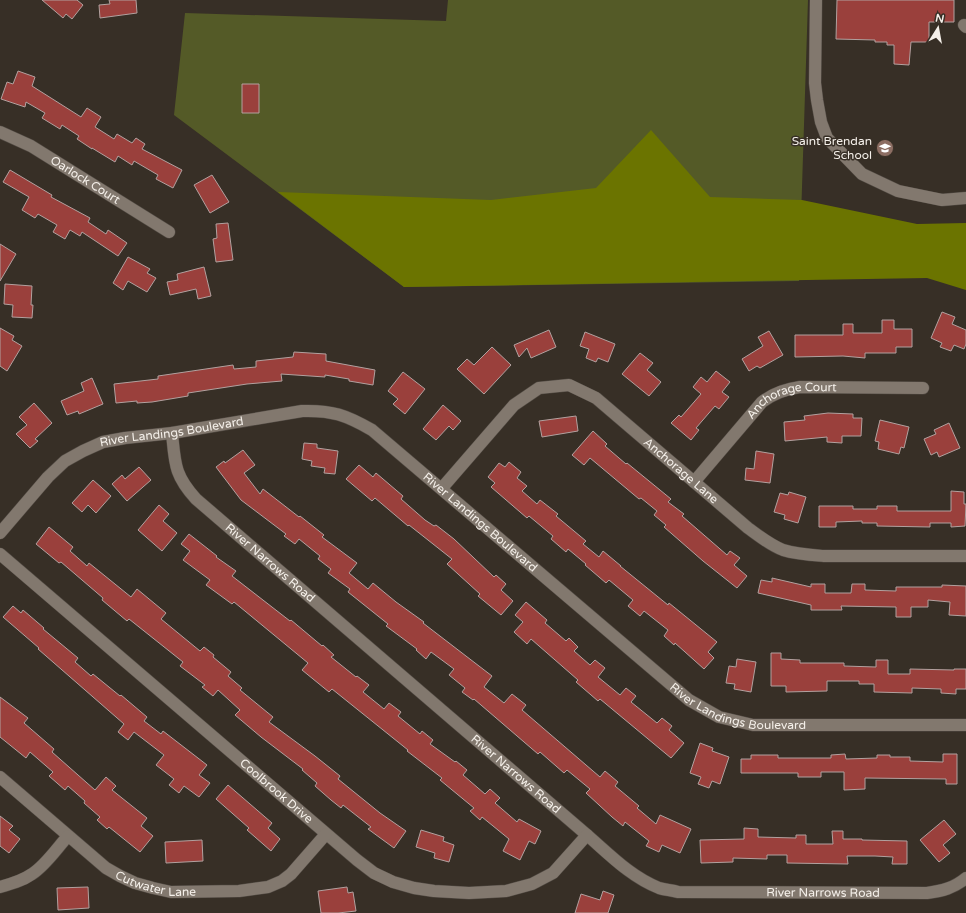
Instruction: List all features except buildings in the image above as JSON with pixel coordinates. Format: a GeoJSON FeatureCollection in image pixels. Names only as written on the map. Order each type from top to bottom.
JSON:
{"type":"FeatureCollection","features":[{"type":"Feature","properties":{"kind":"street"},"geometry":{"type":"LineString","coordinates":[[816,0],[815,83],[820,114],[827,138],[862,174],[898,191],[942,200],[966,198]]}},
{"type":"Feature","properties":{"kind":"street","name":"Oarlock Court"},"geometry":{"type":"LineString","coordinates":[[0,132],[31,146],[169,232]]}},
{"type":"Feature","properties":{"kind":"street","name":"Anchorage Lane"},"geometry":{"type":"LineString","coordinates":[[442,488],[514,405],[539,388],[569,385],[596,398],[748,528],[783,550],[824,556],[966,556]]}},
{"type":"Feature","properties":{"kind":"street","name":"Anchorage Court"},"geometry":{"type":"LineString","coordinates":[[694,482],[762,402],[774,394],[786,389],[800,387],[923,388]]}},
{"type":"Feature","properties":{"kind":"street","name":"River Landings Boulevard"},"geometry":{"type":"LineString","coordinates":[[0,533],[48,477],[65,461],[103,442],[172,433],[302,411],[321,410],[356,420],[372,430],[442,488],[689,700],[719,718],[753,725],[966,725]]}},
{"type":"Feature","properties":{"kind":"street","name":"River Narrows Road"},"geometry":{"type":"LineString","coordinates":[[172,433],[176,468],[186,489],[196,499],[635,875],[661,888],[678,892],[927,893],[954,887],[966,878]]}},
{"type":"Feature","properties":{"kind":"street","name":"Coolbrook Drive"},"geometry":{"type":"LineString","coordinates":[[0,554],[326,834],[374,873],[394,882],[414,888],[434,891],[469,893],[506,891],[532,884],[553,873],[587,835]]}},
{"type":"Feature","properties":{"kind":"street","name":"Cutwater Lane"},"geometry":{"type":"LineString","coordinates":[[0,777],[106,868],[135,883],[171,892],[239,891],[268,887],[282,881],[291,874],[326,834]]}},
{"type":"Feature","properties":{"kind":"street"},"geometry":{"type":"LineString","coordinates":[[0,887],[15,883],[33,874],[46,862],[68,836]]}},
{"type":"Feature","properties":{"kind":"green space"},"geometry":{"type":"Polygon","coordinates":[[[448,0],[808,0],[799,281],[404,287],[174,115],[185,13],[446,21],[448,0]]]}},
{"type":"Feature","properties":{"kind":"green space"},"geometry":{"type":"Polygon","coordinates":[[[651,130],[710,197],[802,200],[917,224],[966,223],[966,290],[927,278],[404,287],[278,192],[491,200],[596,188],[651,130]]]}},
{"type":"Feature","properties":{"kind":"place","name":"Saint Brendan School"},"geometry":{"type":"Point","coordinates":[885,148]}}]}
